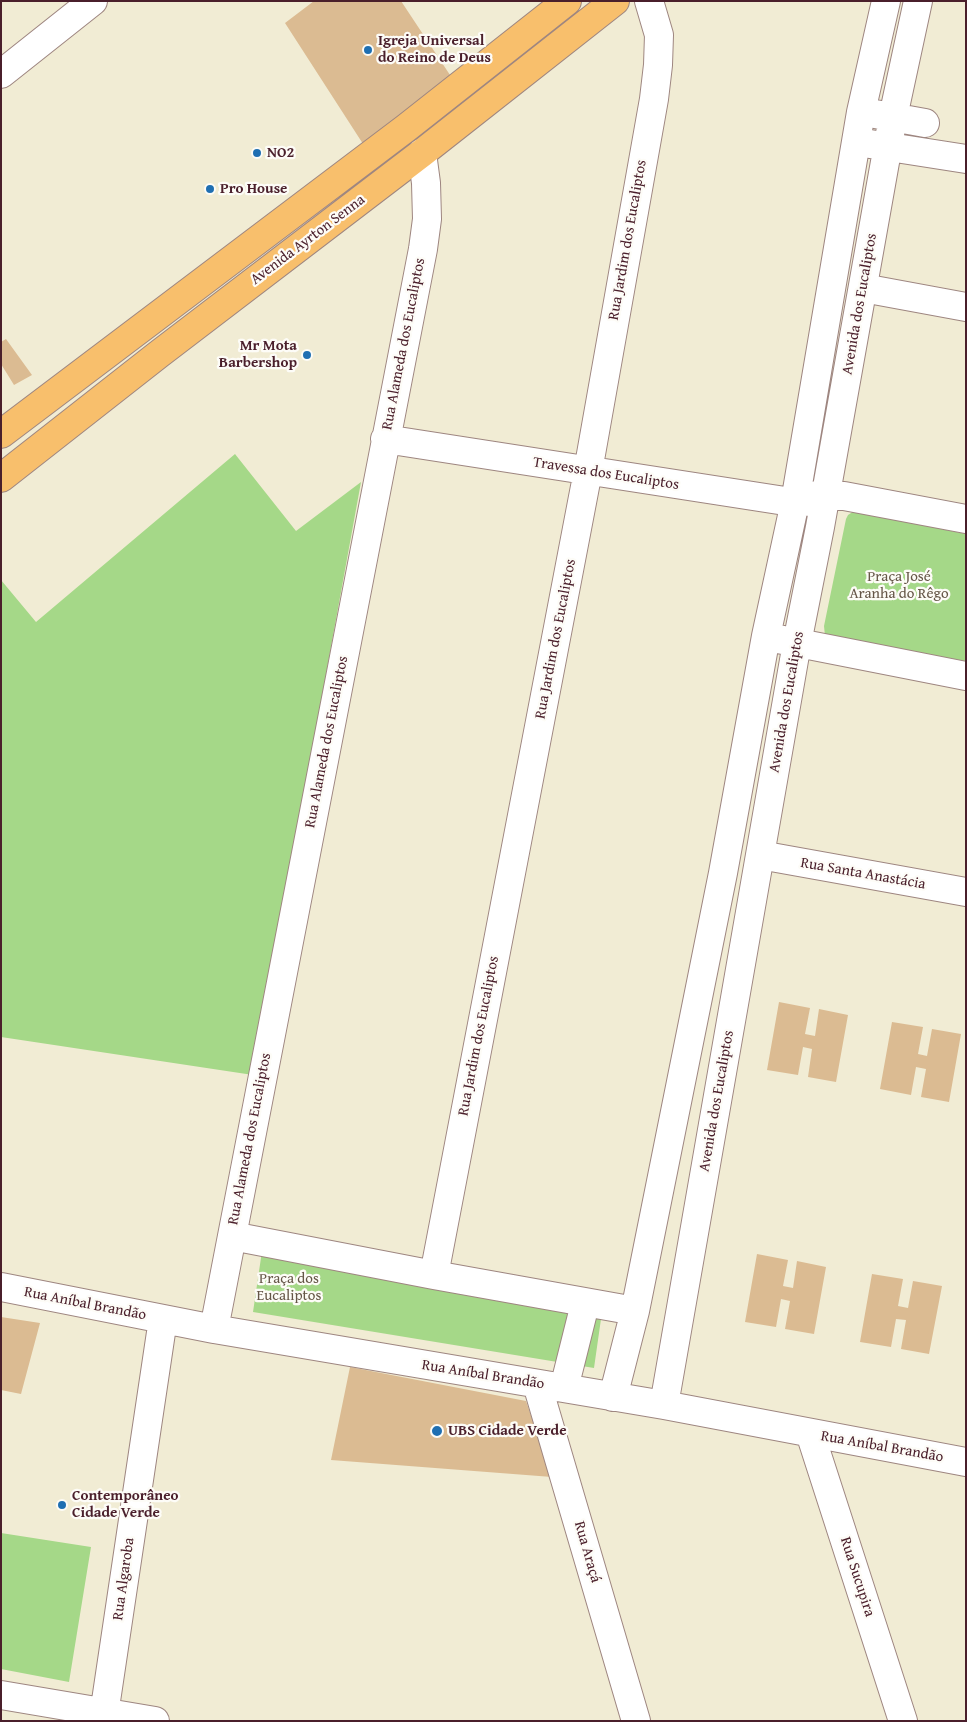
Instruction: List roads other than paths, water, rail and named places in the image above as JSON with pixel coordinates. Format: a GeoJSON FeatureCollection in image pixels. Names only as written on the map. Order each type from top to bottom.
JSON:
{"type":"FeatureCollection","features":[{"type":"Feature","properties":{"kind":"main road","name":"Avenida Ayrton Senna"},"geometry":{"type":"LineString","coordinates":[[1,434],[406,128],[567,1]]}},
{"type":"Feature","properties":{"kind":"main road","name":"Avenida Ayrton Senna"},"geometry":{"type":"LineString","coordinates":[[1,478],[422,153],[615,1]]}},
{"type":"Feature","properties":{"kind":"street"},"geometry":{"type":"LineString","coordinates":[[1,74],[93,1]]}},
{"type":"Feature","properties":{"kind":"street","name":"Rua Jardim dos Eucaliptos"},"geometry":{"type":"LineString","coordinates":[[434,1275],[588,471],[654,99],[658,66],[658,35],[649,1]]}},
{"type":"Feature","properties":{"kind":"street","name":"Avenida dos Eucaliptos"},"geometry":{"type":"LineString","coordinates":[[613,1397],[635,1311],[723,873],[766,636],[795,502],[861,112],[886,1]]}},
{"type":"Feature","properties":{"kind":"street","name":"Avenida dos Eucaliptos"},"geometry":{"type":"LineString","coordinates":[[664,1405],[797,643],[893,117],[918,1]]}},
{"type":"Feature","properties":{"kind":"street"},"geometry":{"type":"LineString","coordinates":[[861,112],[925,123]]}},
{"type":"Feature","properties":{"kind":"street"},"geometry":{"type":"LineString","coordinates":[[856,142],[966,159]]}},
{"type":"Feature","properties":{"kind":"street","name":"Rua Alameda dos Eucaliptos"},"geometry":{"type":"LineString","coordinates":[[214,1329],[423,249],[428,218],[422,153]]}},
{"type":"Feature","properties":{"kind":"street"},"geometry":{"type":"LineString","coordinates":[[863,288],[966,307]]}},
{"type":"Feature","properties":{"kind":"street","name":"Travessa dos Eucaliptos"},"geometry":{"type":"LineString","coordinates":[[385,439],[801,503],[817,495],[825,495]]}},
{"type":"Feature","properties":{"kind":"street"},"geometry":{"type":"LineString","coordinates":[[825,495],[844,496],[966,519]]}},
{"type":"Feature","properties":{"kind":"street"},"geometry":{"type":"LineString","coordinates":[[766,636],[966,676]]}},
{"type":"Feature","properties":{"kind":"street","name":"Rua Santa Anastácia"},"geometry":{"type":"LineString","coordinates":[[723,873],[757,868],[966,892]]}},
{"type":"Feature","properties":{"kind":"street"},"geometry":{"type":"LineString","coordinates":[[232,1236],[585,1304],[635,1311]]}},
{"type":"Feature","properties":{"kind":"street","name":"Rua Aníbal Brandão"},"geometry":{"type":"LineString","coordinates":[[1,1287],[214,1329],[664,1405],[966,1462]]}},
{"type":"Feature","properties":{"kind":"street"},"geometry":{"type":"LineString","coordinates":[[564,1388],[585,1304]]}},
{"type":"Feature","properties":{"kind":"street","name":"Rua Algaroba"},"geometry":{"type":"LineString","coordinates":[[104,1717],[163,1319]]}},
{"type":"Feature","properties":{"kind":"street","name":"Rua Araçá"},"geometry":{"type":"LineString","coordinates":[[537,1384],[636,1721]]}},
{"type":"Feature","properties":{"kind":"street","name":"Rua Sucupira"},"geometry":{"type":"LineString","coordinates":[[810,1434],[903,1721]]}},
{"type":"Feature","properties":{"kind":"street"},"geometry":{"type":"LineString","coordinates":[[1,1695],[104,1717],[155,1721]]}},
{"type":"Feature","properties":{"kind":"place","name":"Igreja Universal do Reino de Deus"},"geometry":{"type":"Point","coordinates":[368,50]}},
{"type":"Feature","properties":{"kind":"place","name":"NO2"},"geometry":{"type":"Point","coordinates":[257,153]}},
{"type":"Feature","properties":{"kind":"place","name":"Pro House"},"geometry":{"type":"Point","coordinates":[210,189]}},
{"type":"Feature","properties":{"kind":"place","name":"Mr Mota Barbershop"},"geometry":{"type":"Point","coordinates":[307,355]}},
{"type":"Feature","properties":{"kind":"place","name":"UBS Cidade Verde"},"geometry":{"type":"Point","coordinates":[437,1431]}},
{"type":"Feature","properties":{"kind":"place","name":"Contemporâneo Cidade Verde"},"geometry":{"type":"Point","coordinates":[62,1505]}},
{"type":"Feature","properties":{"kind":"park label","name":"Praça José Aranha do Rêgo"},"geometry":{"type":"Point","coordinates":[899,586]}},
{"type":"Feature","properties":{"kind":"park label","name":"Praça dos Eucaliptos"},"geometry":{"type":"Point","coordinates":[289,1288]}}]}
